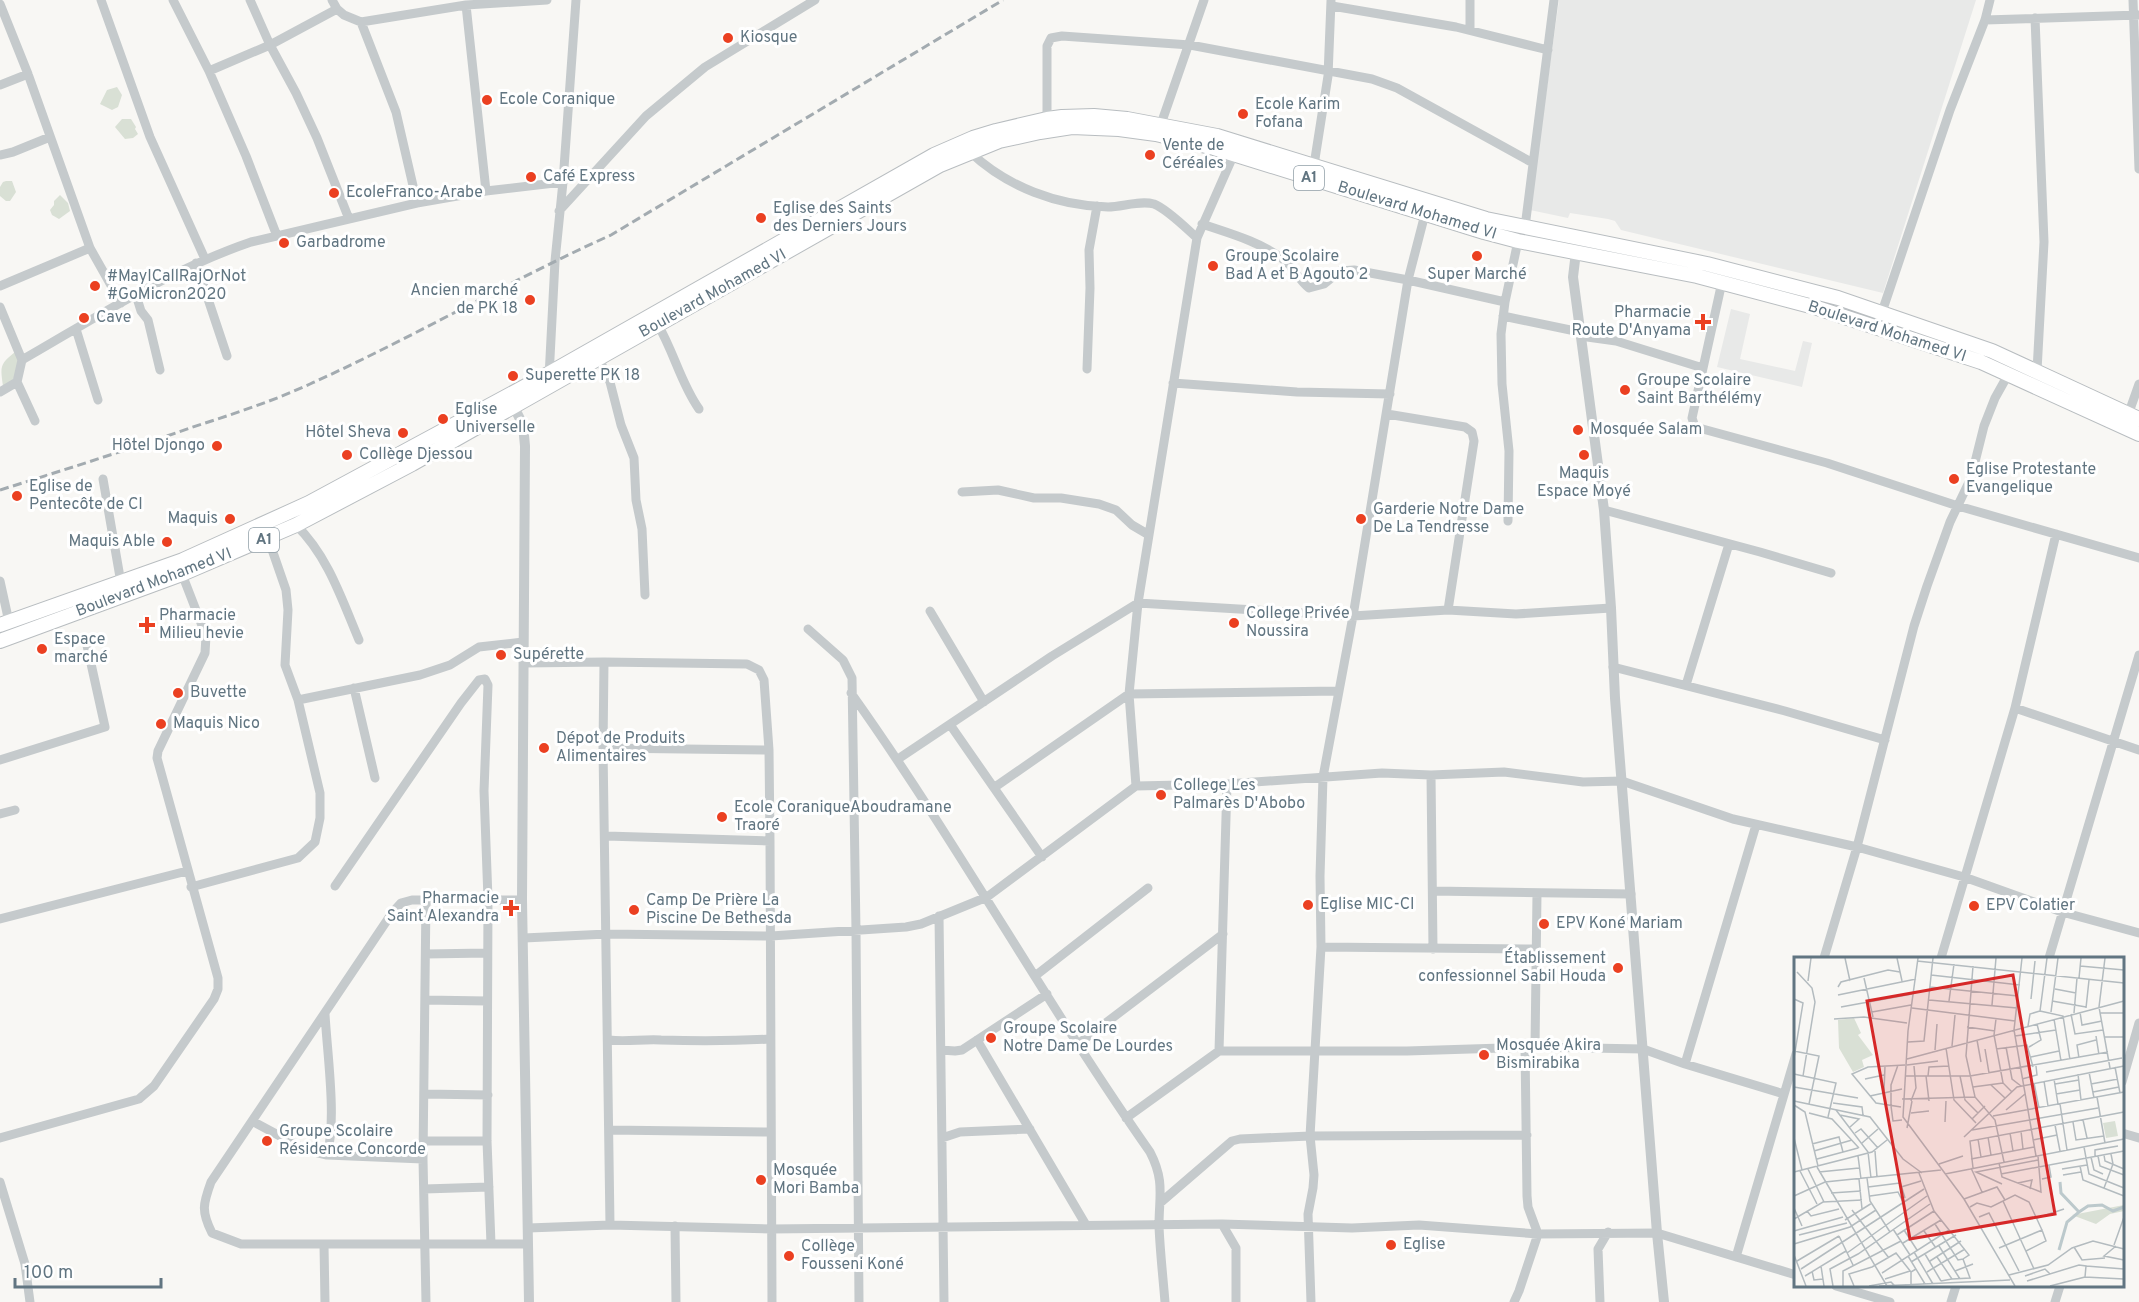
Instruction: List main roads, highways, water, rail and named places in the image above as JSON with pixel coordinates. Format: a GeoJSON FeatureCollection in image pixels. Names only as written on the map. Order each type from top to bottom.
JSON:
{"type":"FeatureCollection","features":[{"type":"Feature","properties":{"kind":"main road","name":"Boulevard Mohamed VI"},"geometry":{"type":"LineString","coordinates":[[4,624],[183,560],[278,518],[550,379],[934,154],[973,138],[1047,119],[1094,116],[1126,119],[1217,136],[1486,219],[1707,264],[1828,296],[1992,351],[2134,417]]}},
{"type":"Feature","properties":{"kind":"main road","name":"Boulevard Mohamed VI"},"geometry":{"type":"LineString","coordinates":[[550,379],[599,359],[940,165],[999,141],[1040,132],[1093,127],[1156,134],[1234,154],[1518,241],[1722,282],[1814,307],[1944,349],[2009,373],[2139,434]]}},
{"type":"Feature","properties":{"kind":"main road"},"geometry":{"type":"LineString","coordinates":[[1576,252],[1579,238]]}},
{"type":"Feature","properties":{"kind":"main road"},"geometry":{"type":"LineString","coordinates":[[1944,349],[1948,335]]}},
{"type":"Feature","properties":{"kind":"main road","name":"Boulevard Mohamed VI"},"geometry":{"type":"LineString","coordinates":[[0,641],[182,574],[296,525],[412,464],[511,400]]}},
{"type":"Feature","properties":{"kind":"railway"},"geometry":{"type":"LineString","coordinates":[[0,490],[250,408],[295,391],[348,366],[611,235],[1003,0]]}},
{"type":"Feature","properties":{"kind":"place","name":"Kiosque"},"geometry":{"type":"Point","coordinates":[728,38]}},
{"type":"Feature","properties":{"kind":"place","name":"Ecole Coranique"},"geometry":{"type":"Point","coordinates":[487,100]}},
{"type":"Feature","properties":{"kind":"place","name":"Ecole Karim Fofana"},"geometry":{"type":"Point","coordinates":[1243,114]}},
{"type":"Feature","properties":{"kind":"place","name":"Vente de Céréales"},"geometry":{"type":"Point","coordinates":[1150,155]}},
{"type":"Feature","properties":{"kind":"place","name":"Café Express"},"geometry":{"type":"Point","coordinates":[531,177]}},
{"type":"Feature","properties":{"kind":"place","name":"EcoleFranco-Arabe"},"geometry":{"type":"Point","coordinates":[334,193]}},
{"type":"Feature","properties":{"kind":"place","name":"Eglise des Saints des Derniers Jours"},"geometry":{"type":"Point","coordinates":[761,218]}},
{"type":"Feature","properties":{"kind":"place","name":"Garbadrome"},"geometry":{"type":"Point","coordinates":[284,243]}},
{"type":"Feature","properties":{"kind":"place","name":"Super Marché"},"geometry":{"type":"Point","coordinates":[1477,256]}},
{"type":"Feature","properties":{"kind":"place","name":"Groupe Scolaire Bad A et B Agouto 2"},"geometry":{"type":"Point","coordinates":[1213,266]}},
{"type":"Feature","properties":{"kind":"place","name":"#MayICallRajOrNot #GoMicron2020"},"geometry":{"type":"Point","coordinates":[95,286]}},
{"type":"Feature","properties":{"kind":"place","name":"Ancien marché de PK 18"},"geometry":{"type":"Point","coordinates":[530,300]}},
{"type":"Feature","properties":{"kind":"place","name":"Cave"},"geometry":{"type":"Point","coordinates":[84,318]}},
{"type":"Feature","properties":{"kind":"place","name":"Pharmacie Route D'Anyama"},"geometry":{"type":"Point","coordinates":[1703,322]}},
{"type":"Feature","properties":{"kind":"place","name":"Superette PK 18"},"geometry":{"type":"Point","coordinates":[513,376]}},
{"type":"Feature","properties":{"kind":"place","name":"Groupe Scolaire Saint Barthélémy"},"geometry":{"type":"Point","coordinates":[1625,390]}},
{"type":"Feature","properties":{"kind":"place","name":"Eglise Universelle"},"geometry":{"type":"Point","coordinates":[443,419]}},
{"type":"Feature","properties":{"kind":"place","name":"Mosquée Salam"},"geometry":{"type":"Point","coordinates":[1578,430]}},
{"type":"Feature","properties":{"kind":"place","name":"Hôtel Sheva"},"geometry":{"type":"Point","coordinates":[403,433]}},
{"type":"Feature","properties":{"kind":"place","name":"Hôtel Djongo"},"geometry":{"type":"Point","coordinates":[217,446]}},
{"type":"Feature","properties":{"kind":"place","name":"Collège Djessou"},"geometry":{"type":"Point","coordinates":[347,455]}},
{"type":"Feature","properties":{"kind":"place","name":"Maquis Espace Moyé"},"geometry":{"type":"Point","coordinates":[1584,455]}},
{"type":"Feature","properties":{"kind":"place","name":"Eglise Protestante Evangelique"},"geometry":{"type":"Point","coordinates":[1954,479]}},
{"type":"Feature","properties":{"kind":"place","name":"Eglise de Pentecôte de CI"},"geometry":{"type":"Point","coordinates":[17,496]}},
{"type":"Feature","properties":{"kind":"place","name":"Maquis"},"geometry":{"type":"Point","coordinates":[230,519]}},
{"type":"Feature","properties":{"kind":"place","name":"Garderie Notre Dame De La Tendresse"},"geometry":{"type":"Point","coordinates":[1361,519]}},
{"type":"Feature","properties":{"kind":"place","name":"Maquis Able"},"geometry":{"type":"Point","coordinates":[167,542]}},
{"type":"Feature","properties":{"kind":"place","name":"College Privée Noussira"},"geometry":{"type":"Point","coordinates":[1234,623]}},
{"type":"Feature","properties":{"kind":"place","name":"Pharmacie Milieu hevie"},"geometry":{"type":"Point","coordinates":[147,625]}},
{"type":"Feature","properties":{"kind":"place","name":"Espace marché"},"geometry":{"type":"Point","coordinates":[42,649]}},
{"type":"Feature","properties":{"kind":"place","name":"Supérette"},"geometry":{"type":"Point","coordinates":[501,655]}},
{"type":"Feature","properties":{"kind":"place","name":"Buvette"},"geometry":{"type":"Point","coordinates":[178,693]}},
{"type":"Feature","properties":{"kind":"place","name":"Maquis Nico"},"geometry":{"type":"Point","coordinates":[161,724]}},
{"type":"Feature","properties":{"kind":"place","name":"Dépot de Produits Alimentaires"},"geometry":{"type":"Point","coordinates":[544,748]}},
{"type":"Feature","properties":{"kind":"place","name":"College Les Palmarès D'Abobo"},"geometry":{"type":"Point","coordinates":[1161,795]}},
{"type":"Feature","properties":{"kind":"place","name":"Ecole CoraniqueAboudramane Traoré"},"geometry":{"type":"Point","coordinates":[722,817]}},
{"type":"Feature","properties":{"kind":"place","name":"Eglise MIC-CI"},"geometry":{"type":"Point","coordinates":[1308,905]}},
{"type":"Feature","properties":{"kind":"place","name":"EPV Colatier"},"geometry":{"type":"Point","coordinates":[1974,906]}},
{"type":"Feature","properties":{"kind":"place","name":"Pharmacie Saint Alexandra"},"geometry":{"type":"Point","coordinates":[511,908]}},
{"type":"Feature","properties":{"kind":"place","name":"Camp De Prière La Piscine De Bethesda"},"geometry":{"type":"Point","coordinates":[634,910]}},
{"type":"Feature","properties":{"kind":"place","name":"EPV Koné Mariam"},"geometry":{"type":"Point","coordinates":[1544,924]}},
{"type":"Feature","properties":{"kind":"place","name":"Établissement confessionnel Sabil Houda"},"geometry":{"type":"Point","coordinates":[1618,968]}},
{"type":"Feature","properties":{"kind":"place","name":"Groupe Scolaire Notre Dame De Lourdes"},"geometry":{"type":"Point","coordinates":[991,1038]}},
{"type":"Feature","properties":{"kind":"place","name":"Mosquée Akira Bismirabika"},"geometry":{"type":"Point","coordinates":[1484,1055]}},
{"type":"Feature","properties":{"kind":"place","name":"Groupe Scolaire Résidence Concorde"},"geometry":{"type":"Point","coordinates":[267,1141]}},
{"type":"Feature","properties":{"kind":"place","name":"Mosquée Mori Bamba"},"geometry":{"type":"Point","coordinates":[761,1180]}},
{"type":"Feature","properties":{"kind":"place","name":"Eglise"},"geometry":{"type":"Point","coordinates":[1391,1245]}},
{"type":"Feature","properties":{"kind":"place","name":"Collège Fousseni Koné"},"geometry":{"type":"Point","coordinates":[789,1256]}}]}
